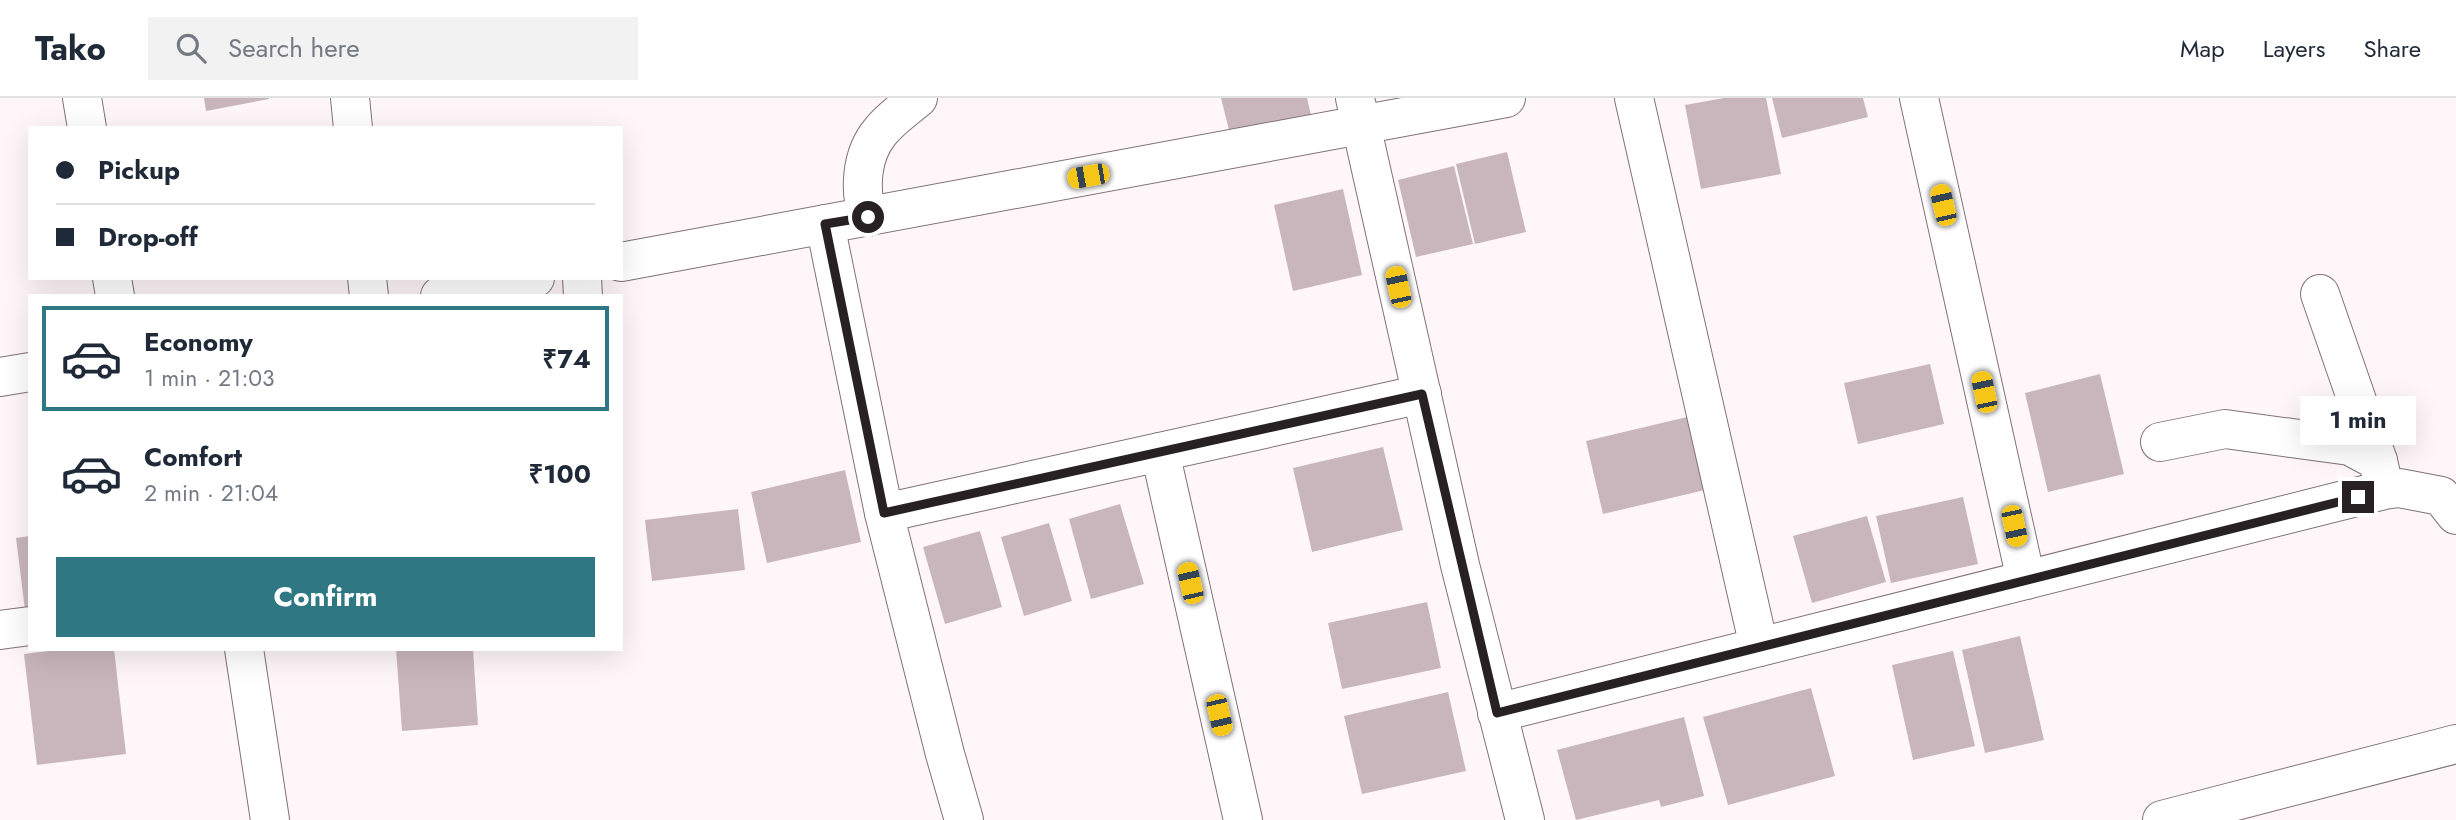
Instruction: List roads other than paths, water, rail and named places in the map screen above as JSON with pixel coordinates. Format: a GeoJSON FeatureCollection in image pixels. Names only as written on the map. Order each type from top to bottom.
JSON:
{"type":"FeatureCollection","features":[{"type":"Feature","properties":{"kind":"street"},"geometry":{"type":"LineString","coordinates":[[82,98],[87,126]]}},
{"type":"Feature","properties":{"kind":"street"},"geometry":{"type":"LineString","coordinates":[[350,98],[353,126]]}},
{"type":"Feature","properties":{"kind":"street"},"geometry":{"type":"LineString","coordinates":[[868,217],[862,199],[864,166],[879,133],[918,98]]}},
{"type":"Feature","properties":{"kind":"street"},"geometry":{"type":"LineString","coordinates":[[623,262],[868,217],[1359,112],[1506,98]]}},
{"type":"Feature","properties":{"kind":"street"},"geometry":{"type":"LineString","coordinates":[[1634,98],[1759,647]]}},
{"type":"Feature","properties":{"kind":"street"},"geometry":{"type":"LineString","coordinates":[[1919,98],[2026,580]]}},
{"type":"Feature","properties":{"kind":"street"},"geometry":{"type":"LineString","coordinates":[[1359,112],[1422,394],[1525,820]]}},
{"type":"Feature","properties":{"kind":"street"},"geometry":{"type":"LineString","coordinates":[[825,224],[884,513],[964,820]]}},
{"type":"Feature","properties":{"kind":"street"},"geometry":{"type":"LineString","coordinates":[[451,294],[524,280]]}},
{"type":"Feature","properties":{"kind":"street"},"geometry":{"type":"LineString","coordinates":[[2320,294],[2381,475]]}},
{"type":"Feature","properties":{"kind":"street"},"geometry":{"type":"LineString","coordinates":[[0,377],[28,372]]}},
{"type":"Feature","properties":{"kind":"street"},"geometry":{"type":"LineString","coordinates":[[884,513],[1422,394]]}},
{"type":"Feature","properties":{"kind":"street"},"geometry":{"type":"LineString","coordinates":[[2160,442],[2225,429],[2350,446],[2399,488],[2441,496],[2456,515]]}},
{"type":"Feature","properties":{"kind":"street"},"geometry":{"type":"LineString","coordinates":[[1160,452],[1243,820]]}},
{"type":"Feature","properties":{"kind":"street"},"geometry":{"type":"LineString","coordinates":[[1497,713],[2026,580],[2381,475]]}},
{"type":"Feature","properties":{"kind":"street"},"geometry":{"type":"LineString","coordinates":[[0,630],[28,625]]}},
{"type":"Feature","properties":{"kind":"street"},"geometry":{"type":"LineString","coordinates":[[244,651],[270,820]]}},
{"type":"Feature","properties":{"kind":"street"},"geometry":{"type":"LineString","coordinates":[[2162,820],[2202,815],[2456,744]]}}]}
